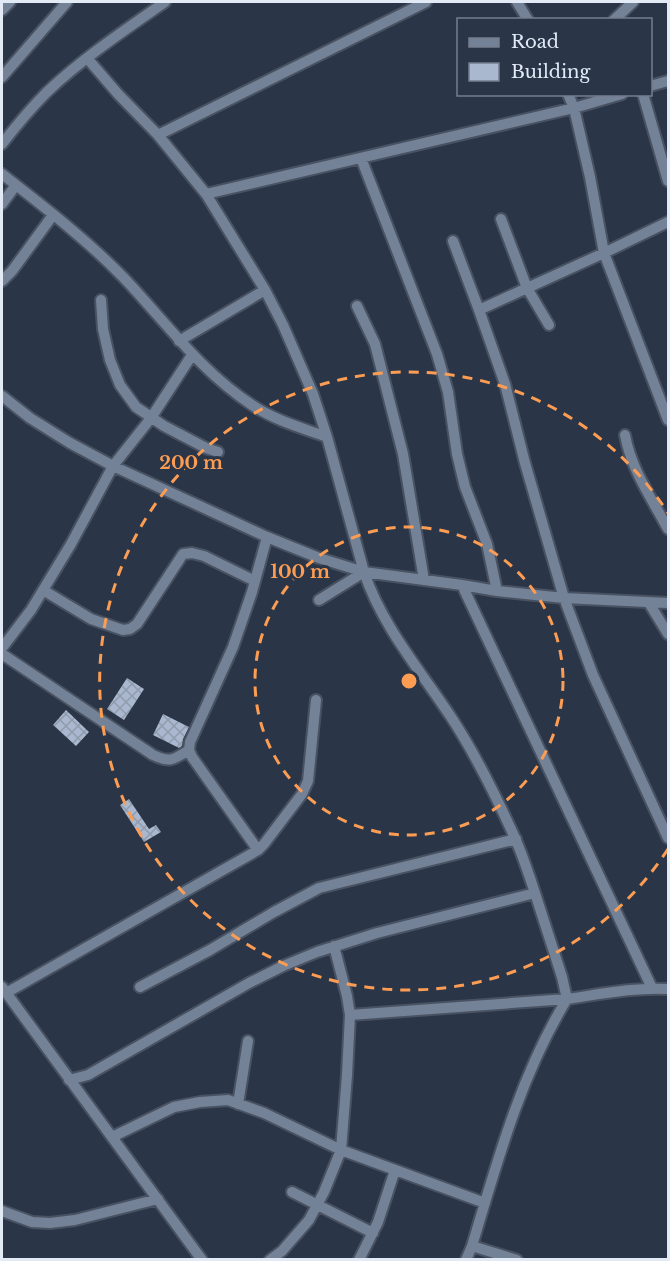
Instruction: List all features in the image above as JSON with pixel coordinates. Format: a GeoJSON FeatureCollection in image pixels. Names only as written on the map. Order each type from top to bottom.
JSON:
{"type":"FeatureCollection","features":[{"type":"Feature","properties":{"kind":"street"},"geometry":{"type":"LineString","coordinates":[[2,10],[10,2]]}},
{"type":"Feature","properties":{"kind":"street"},"geometry":{"type":"LineString","coordinates":[[2,76],[67,2]]}},
{"type":"Feature","properties":{"kind":"street"},"geometry":{"type":"LineString","coordinates":[[2,144],[48,91],[87,58],[165,2]]}},
{"type":"Feature","properties":{"kind":"street"},"geometry":{"type":"LineString","coordinates":[[158,135],[426,2]]}},
{"type":"Feature","properties":{"kind":"street"},"geometry":{"type":"LineString","coordinates":[[616,18],[633,2]]}},
{"type":"Feature","properties":{"kind":"street"},"geometry":{"type":"LineString","coordinates":[[520,3],[527,18]]}},
{"type":"Feature","properties":{"kind":"street"},"geometry":{"type":"LineString","coordinates":[[87,58],[158,135],[206,194],[265,290],[313,394],[370,589],[416,669],[451,717],[483,771],[516,839],[562,977],[567,999],[543,1043],[520,1098],[466,1260]]}},
{"type":"Feature","properties":{"kind":"street"},"geometry":{"type":"LineString","coordinates":[[652,86],[669,81]]}},
{"type":"Feature","properties":{"kind":"street"},"geometry":{"type":"LineString","coordinates":[[569,96],[574,108],[590,177],[604,253],[669,420]]}},
{"type":"Feature","properties":{"kind":"street"},"geometry":{"type":"LineString","coordinates":[[206,194],[574,108],[615,96]]}},
{"type":"Feature","properties":{"kind":"street"},"geometry":{"type":"LineString","coordinates":[[644,96],[669,181]]}},
{"type":"Feature","properties":{"kind":"street"},"geometry":{"type":"LineString","coordinates":[[361,158],[437,354],[448,392],[457,454],[465,487],[487,544],[497,591]]}},
{"type":"Feature","properties":{"kind":"street"},"geometry":{"type":"LineString","coordinates":[[2,174],[84,241],[122,277],[192,355],[218,379],[253,406],[286,422],[327,437]]}},
{"type":"Feature","properties":{"kind":"street"},"geometry":{"type":"LineString","coordinates":[[2,204],[16,185]]}},
{"type":"Feature","properties":{"kind":"street"},"geometry":{"type":"LineString","coordinates":[[2,281],[53,215]]}},
{"type":"Feature","properties":{"kind":"street"},"geometry":{"type":"LineString","coordinates":[[501,219],[527,288],[549,325]]}},
{"type":"Feature","properties":{"kind":"street"},"geometry":{"type":"LineString","coordinates":[[479,310],[669,222]]}},
{"type":"Feature","properties":{"kind":"street"},"geometry":{"type":"LineString","coordinates":[[453,241],[505,384],[564,598],[592,675],[669,838]]}},
{"type":"Feature","properties":{"kind":"street"},"geometry":{"type":"LineString","coordinates":[[179,341],[265,290]]}},
{"type":"Feature","properties":{"kind":"street"},"geometry":{"type":"LineString","coordinates":[[101,300],[103,329],[110,360],[120,385],[136,407],[151,418],[206,448],[218,452]]}},
{"type":"Feature","properties":{"kind":"street"},"geometry":{"type":"LineString","coordinates":[[357,306],[375,344],[403,454],[424,580]]}},
{"type":"Feature","properties":{"kind":"street"},"geometry":{"type":"LineString","coordinates":[[2,648],[31,610],[71,544],[113,466],[151,418],[192,355]]}},
{"type":"Feature","properties":{"kind":"street"},"geometry":{"type":"LineString","coordinates":[[3,400],[60,437],[113,466],[267,537],[319,558],[364,572],[564,598],[669,603]]}},
{"type":"Feature","properties":{"kind":"street"},"geometry":{"type":"LineString","coordinates":[[625,435],[627,449],[641,480],[669,529]]}},
{"type":"Feature","properties":{"kind":"street"},"geometry":{"type":"LineString","coordinates":[[258,850],[189,750],[190,742],[233,647],[267,537]]}},
{"type":"Feature","properties":{"kind":"street"},"geometry":{"type":"LineString","coordinates":[[43,590],[91,619],[123,630],[130,629],[137,624],[183,554],[192,553],[204,556],[255,581]]}},
{"type":"Feature","properties":{"kind":"street"},"geometry":{"type":"LineString","coordinates":[[319,600],[364,572]]}},
{"type":"Feature","properties":{"kind":"street"},"geometry":{"type":"LineString","coordinates":[[462,585],[652,988]]}},
{"type":"Feature","properties":{"kind":"street"},"geometry":{"type":"LineString","coordinates":[[650,603],[669,634]]}},
{"type":"Feature","properties":{"kind":"street"},"geometry":{"type":"LineString","coordinates":[[2,654],[153,755],[163,760],[174,759],[189,750]]}},
{"type":"Feature","properties":{"kind":"street"},"geometry":{"type":"LineString","coordinates":[[202,1260],[4,990],[258,850],[302,794],[308,781],[316,699]]}},
{"type":"Feature","properties":{"kind":"street"},"geometry":{"type":"LineString","coordinates":[[140,987],[318,888],[516,839]]}},
{"type":"Feature","properties":{"kind":"street"},"geometry":{"type":"LineString","coordinates":[[69,1080],[88,1075],[257,978],[317,952],[377,933],[535,893]]}},
{"type":"Feature","properties":{"kind":"street"},"geometry":{"type":"LineString","coordinates":[[272,1259],[309,1221],[324,1192],[340,1150],[350,1015],[334,946]]}},
{"type":"Feature","properties":{"kind":"street"},"geometry":{"type":"LineString","coordinates":[[350,1015],[567,999],[652,988],[669,989]]}},
{"type":"Feature","properties":{"kind":"street"},"geometry":{"type":"LineString","coordinates":[[238,1104],[248,1041]]}},
{"type":"Feature","properties":{"kind":"street"},"geometry":{"type":"LineString","coordinates":[[112,1137],[174,1107],[228,1100],[264,1113],[340,1150],[485,1203]]}},
{"type":"Feature","properties":{"kind":"street"},"geometry":{"type":"LineString","coordinates":[[359,1260],[378,1222],[395,1170]]}},
{"type":"Feature","properties":{"kind":"street"},"geometry":{"type":"LineString","coordinates":[[292,1192],[373,1233]]}},
{"type":"Feature","properties":{"kind":"street"},"geometry":{"type":"LineString","coordinates":[[2,1211],[32,1222],[50,1223],[75,1220],[158,1199]]}},
{"type":"Feature","properties":{"kind":"street"},"geometry":{"type":"LineString","coordinates":[[472,1246],[517,1260]]}},
{"type":"Feature","properties":{"kind":"building"},"geometry":{"type":"Polygon","coordinates":[[[127,678],[144,689],[124,720],[107,709],[127,678]]]}},
{"type":"Feature","properties":{"kind":"building"},"geometry":{"type":"Polygon","coordinates":[[[66,710],[89,732],[76,746],[53,725],[66,710]]]}},
{"type":"Feature","properties":{"kind":"building"},"geometry":{"type":"Polygon","coordinates":[[[163,714],[189,727],[182,746],[179,748],[153,735],[163,714]]]}},
{"type":"Feature","properties":{"kind":"building"},"geometry":{"type":"Polygon","coordinates":[[[129,799],[149,829],[156,825],[161,832],[144,842],[120,805],[129,799]]]}}]}
